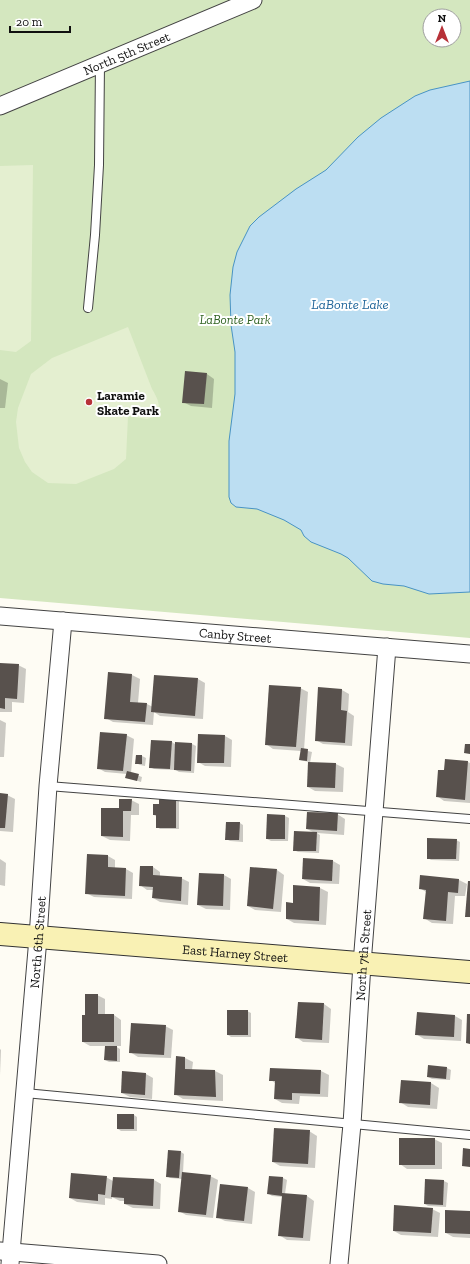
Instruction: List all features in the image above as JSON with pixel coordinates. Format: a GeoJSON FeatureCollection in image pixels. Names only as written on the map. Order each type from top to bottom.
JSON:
{"type":"FeatureCollection","features":[{"type":"Feature","properties":{"kind":"main road","name":"East Harney Street"},"geometry":{"type":"LineString","coordinates":[[0,934],[470,972]]}},
{"type":"Feature","properties":{"kind":"street","name":"North 5th Street"},"geometry":{"type":"LineString","coordinates":[[0,106],[253,0]]}},
{"type":"Feature","properties":{"kind":"street","name":"Canby Street"},"geometry":{"type":"LineString","coordinates":[[0,616],[470,654]]}},
{"type":"Feature","properties":{"kind":"street","name":"North 6th Street"},"geometry":{"type":"LineString","coordinates":[[7,1256],[25,1092],[38,938],[48,786],[63,621]]}},
{"type":"Feature","properties":{"kind":"street","name":"North 7th Street"},"geometry":{"type":"LineString","coordinates":[[339,1264],[352,1124],[362,964],[387,647]]}},
{"type":"Feature","properties":{"kind":"street"},"geometry":{"type":"LineString","coordinates":[[7,1256],[158,1264]]}},
{"type":"Feature","properties":{"kind":"lane"},"geometry":{"type":"LineString","coordinates":[[88,308],[95,235],[99,165],[100,63]]}},
{"type":"Feature","properties":{"kind":"lane"},"geometry":{"type":"LineString","coordinates":[[48,786],[470,819]]}},
{"type":"Feature","properties":{"kind":"lane"},"geometry":{"type":"LineString","coordinates":[[25,1092],[470,1134]]}},
{"type":"Feature","properties":{"kind":"green space","name":"LaBonte Park"},"geometry":{"type":"Polygon","coordinates":[[[0,0],[470,0],[470,638],[0,598],[0,0]]]}},
{"type":"Feature","properties":{"kind":"green space"},"geometry":{"type":"Polygon","coordinates":[[[33,165],[31,341],[16,352],[0,350],[0,166],[33,165]]]}},
{"type":"Feature","properties":{"kind":"green space","name":"Laramie Skate Park"},"geometry":{"type":"Polygon","coordinates":[[[128,327],[159,405],[157,416],[147,419],[128,416],[126,459],[114,469],[76,484],[48,483],[32,472],[25,462],[19,448],[16,422],[18,408],[31,374],[52,358],[128,327]]]}},
{"type":"Feature","properties":{"kind":"water","name":"LaBonte Lake"},"geometry":{"type":"Polygon","coordinates":[[[470,81],[470,592],[429,594],[404,586],[383,584],[372,581],[348,558],[311,542],[304,536],[301,530],[284,520],[257,509],[236,507],[231,503],[229,497],[229,441],[235,394],[235,352],[231,325],[230,295],[233,267],[237,252],[250,226],[259,217],[296,189],[326,170],[358,137],[381,118],[415,96],[430,90],[470,81]]]}},
{"type":"Feature","properties":{"kind":"building"},"geometry":{"type":"Polygon","coordinates":[[[185,371],[207,373],[204,404],[182,403],[185,371]]]}},
{"type":"Feature","properties":{"kind":"building"},"geometry":{"type":"Polygon","coordinates":[[[0,663],[19,664],[17,699],[5,698],[5,709],[0,708],[0,663]]]}},
{"type":"Feature","properties":{"kind":"building"},"geometry":{"type":"Polygon","coordinates":[[[108,672],[132,674],[130,702],[147,703],[145,722],[104,719],[108,672]]]}},
{"type":"Feature","properties":{"kind":"building"},"geometry":{"type":"Polygon","coordinates":[[[154,675],[198,678],[195,716],[151,712],[154,675]]]}},
{"type":"Feature","properties":{"kind":"building"},"geometry":{"type":"Polygon","coordinates":[[[269,685],[301,687],[296,747],[265,745],[269,685]]]}},
{"type":"Feature","properties":{"kind":"building"},"geometry":{"type":"Polygon","coordinates":[[[318,687],[342,689],[341,710],[347,711],[345,743],[315,741],[318,687]]]}},
{"type":"Feature","properties":{"kind":"building"},"geometry":{"type":"Polygon","coordinates":[[[100,732],[127,734],[123,771],[97,769],[100,732]]]}},
{"type":"Feature","properties":{"kind":"building"},"geometry":{"type":"Polygon","coordinates":[[[198,734],[225,735],[224,763],[197,763],[198,734]]]}},
{"type":"Feature","properties":{"kind":"building"},"geometry":{"type":"Polygon","coordinates":[[[151,740],[172,741],[170,769],[149,768],[151,740]]]}},
{"type":"Feature","properties":{"kind":"building"},"geometry":{"type":"Polygon","coordinates":[[[175,742],[192,743],[191,771],[174,770],[175,742]]]}},
{"type":"Feature","properties":{"kind":"building"},"geometry":{"type":"Polygon","coordinates":[[[465,744],[470,744],[470,754],[464,753],[465,744]]]}},
{"type":"Feature","properties":{"kind":"building"},"geometry":{"type":"Polygon","coordinates":[[[301,748],[308,749],[307,761],[299,760],[301,748]]]}},
{"type":"Feature","properties":{"kind":"building"},"geometry":{"type":"Polygon","coordinates":[[[136,755],[142,755],[142,764],[135,764],[136,755]]]}},
{"type":"Feature","properties":{"kind":"building"},"geometry":{"type":"Polygon","coordinates":[[[445,759],[468,761],[465,800],[436,797],[438,770],[444,770],[445,759]]]}},
{"type":"Feature","properties":{"kind":"building"},"geometry":{"type":"Polygon","coordinates":[[[308,762],[336,763],[335,788],[307,787],[308,762]]]}},
{"type":"Feature","properties":{"kind":"building"},"geometry":{"type":"Polygon","coordinates":[[[127,771],[139,774],[137,781],[125,778],[127,771]]]}},
{"type":"Feature","properties":{"kind":"building"},"geometry":{"type":"Polygon","coordinates":[[[0,793],[8,794],[5,828],[0,828],[0,793]]]}},
{"type":"Feature","properties":{"kind":"building"},"geometry":{"type":"Polygon","coordinates":[[[159,798],[176,798],[176,828],[156,828],[156,815],[153,815],[153,804],[159,804],[159,798]]]}},
{"type":"Feature","properties":{"kind":"building"},"geometry":{"type":"Polygon","coordinates":[[[119,799],[132,799],[131,811],[123,811],[123,837],[101,836],[101,808],[119,808],[119,799]]]}},
{"type":"Feature","properties":{"kind":"building"},"geometry":{"type":"Polygon","coordinates":[[[307,812],[338,813],[337,831],[306,829],[307,812]]]}},
{"type":"Feature","properties":{"kind":"building"},"geometry":{"type":"Polygon","coordinates":[[[267,814],[285,815],[285,839],[266,839],[267,814]]]}},
{"type":"Feature","properties":{"kind":"building"},"geometry":{"type":"Polygon","coordinates":[[[226,822],[240,822],[239,840],[225,840],[226,822]]]}},
{"type":"Feature","properties":{"kind":"building"},"geometry":{"type":"Polygon","coordinates":[[[294,831],[317,832],[316,851],[293,851],[294,831]]]}},
{"type":"Feature","properties":{"kind":"building"},"geometry":{"type":"Polygon","coordinates":[[[427,838],[457,839],[456,859],[427,859],[427,838]]]}},
{"type":"Feature","properties":{"kind":"building"},"geometry":{"type":"Polygon","coordinates":[[[87,854],[108,855],[108,867],[126,868],[125,896],[85,894],[87,854]]]}},
{"type":"Feature","properties":{"kind":"building"},"geometry":{"type":"Polygon","coordinates":[[[303,858],[333,860],[332,881],[302,879],[303,858]]]}},
{"type":"Feature","properties":{"kind":"building"},"geometry":{"type":"Polygon","coordinates":[[[140,866],[153,866],[153,875],[182,877],[181,901],[152,898],[153,887],[139,886],[140,866]]]}},
{"type":"Feature","properties":{"kind":"building"},"geometry":{"type":"Polygon","coordinates":[[[250,867],[277,869],[273,909],[247,906],[250,867]]]}},
{"type":"Feature","properties":{"kind":"building"},"geometry":{"type":"Polygon","coordinates":[[[199,873],[224,874],[223,906],[197,905],[199,873]]]}},
{"type":"Feature","properties":{"kind":"building"},"geometry":{"type":"Polygon","coordinates":[[[420,875],[459,879],[458,893],[448,892],[446,921],[423,919],[426,890],[419,889],[420,875]]]}},
{"type":"Feature","properties":{"kind":"building"},"geometry":{"type":"Polygon","coordinates":[[[468,881],[470,881],[470,917],[465,917],[468,881]]]}},
{"type":"Feature","properties":{"kind":"building"},"geometry":{"type":"Polygon","coordinates":[[[293,885],[320,887],[319,921],[286,919],[286,902],[293,903],[293,885]]]}},
{"type":"Feature","properties":{"kind":"building"},"geometry":{"type":"Polygon","coordinates":[[[85,994],[98,994],[98,1014],[114,1014],[114,1042],[82,1042],[82,1015],[85,1015],[85,994]]]}},
{"type":"Feature","properties":{"kind":"building"},"geometry":{"type":"Polygon","coordinates":[[[298,1002],[324,1003],[322,1040],[295,1038],[298,1002]]]}},
{"type":"Feature","properties":{"kind":"building"},"geometry":{"type":"Polygon","coordinates":[[[227,1010],[248,1010],[248,1035],[227,1035],[227,1010]]]}},
{"type":"Feature","properties":{"kind":"building"},"geometry":{"type":"Polygon","coordinates":[[[417,1012],[455,1015],[454,1037],[415,1035],[417,1012]]]}},
{"type":"Feature","properties":{"kind":"building"},"geometry":{"type":"Polygon","coordinates":[[[467,1014],[470,1014],[470,1044],[466,1043],[467,1014]]]}},
{"type":"Feature","properties":{"kind":"building"},"geometry":{"type":"Polygon","coordinates":[[[131,1023],[166,1025],[164,1055],[129,1053],[131,1023]]]}},
{"type":"Feature","properties":{"kind":"building"},"geometry":{"type":"Polygon","coordinates":[[[105,1046],[117,1046],[117,1061],[104,1060],[105,1046]]]}},
{"type":"Feature","properties":{"kind":"building"},"geometry":{"type":"Polygon","coordinates":[[[176,1056],[185,1057],[185,1069],[215,1070],[216,1097],[174,1095],[176,1056]]]}},
{"type":"Feature","properties":{"kind":"building"},"geometry":{"type":"Polygon","coordinates":[[[428,1065],[447,1067],[446,1079],[427,1077],[428,1065]]]}},
{"type":"Feature","properties":{"kind":"building"},"geometry":{"type":"Polygon","coordinates":[[[270,1068],[321,1070],[320,1094],[292,1093],[292,1100],[274,1099],[275,1081],[269,1081],[270,1068]]]}},
{"type":"Feature","properties":{"kind":"building"},"geometry":{"type":"Polygon","coordinates":[[[122,1071],[146,1073],[145,1095],[121,1093],[122,1071]]]}},
{"type":"Feature","properties":{"kind":"building"},"geometry":{"type":"Polygon","coordinates":[[[401,1080],[431,1082],[430,1105],[399,1103],[401,1080]]]}},
{"type":"Feature","properties":{"kind":"building"},"geometry":{"type":"Polygon","coordinates":[[[117,1114],[134,1114],[134,1129],[117,1129],[117,1114]]]}},
{"type":"Feature","properties":{"kind":"building"},"geometry":{"type":"Polygon","coordinates":[[[274,1128],[310,1130],[308,1164],[272,1162],[274,1128]]]}},
{"type":"Feature","properties":{"kind":"building"},"geometry":{"type":"Polygon","coordinates":[[[399,1138],[435,1138],[435,1165],[399,1165],[399,1138]]]}},
{"type":"Feature","properties":{"kind":"building"},"geometry":{"type":"Polygon","coordinates":[[[463,1148],[470,1149],[470,1167],[462,1166],[463,1148]]]}},
{"type":"Feature","properties":{"kind":"building"},"geometry":{"type":"Polygon","coordinates":[[[168,1150],[181,1151],[179,1178],[166,1177],[168,1150]]]}},
{"type":"Feature","properties":{"kind":"building"},"geometry":{"type":"Polygon","coordinates":[[[182,1172],[211,1175],[206,1215],[178,1212],[182,1172]]]}},
{"type":"Feature","properties":{"kind":"building"},"geometry":{"type":"Polygon","coordinates":[[[71,1173],[107,1176],[105,1195],[98,1194],[98,1201],[69,1198],[71,1173]]]}},
{"type":"Feature","properties":{"kind":"building"},"geometry":{"type":"Polygon","coordinates":[[[269,1176],[283,1177],[282,1193],[307,1195],[303,1238],[278,1236],[282,1196],[267,1194],[269,1176]]]}},
{"type":"Feature","properties":{"kind":"building"},"geometry":{"type":"Polygon","coordinates":[[[113,1177],[154,1179],[153,1206],[124,1204],[124,1198],[111,1197],[113,1177]]]}},
{"type":"Feature","properties":{"kind":"building"},"geometry":{"type":"Polygon","coordinates":[[[425,1179],[444,1180],[443,1205],[424,1204],[425,1179]]]}},
{"type":"Feature","properties":{"kind":"building"},"geometry":{"type":"Polygon","coordinates":[[[220,1184],[248,1187],[244,1221],[216,1218],[220,1184]]]}},
{"type":"Feature","properties":{"kind":"building"},"geometry":{"type":"Polygon","coordinates":[[[394,1205],[433,1208],[431,1233],[393,1231],[394,1205]]]}},
{"type":"Feature","properties":{"kind":"building"},"geometry":{"type":"Polygon","coordinates":[[[445,1210],[470,1211],[470,1234],[445,1233],[445,1210]]]}},
{"type":"Feature","properties":{"kind":"place","name":"Laramie Skate Park"},"geometry":{"type":"Point","coordinates":[89,402]}}]}
